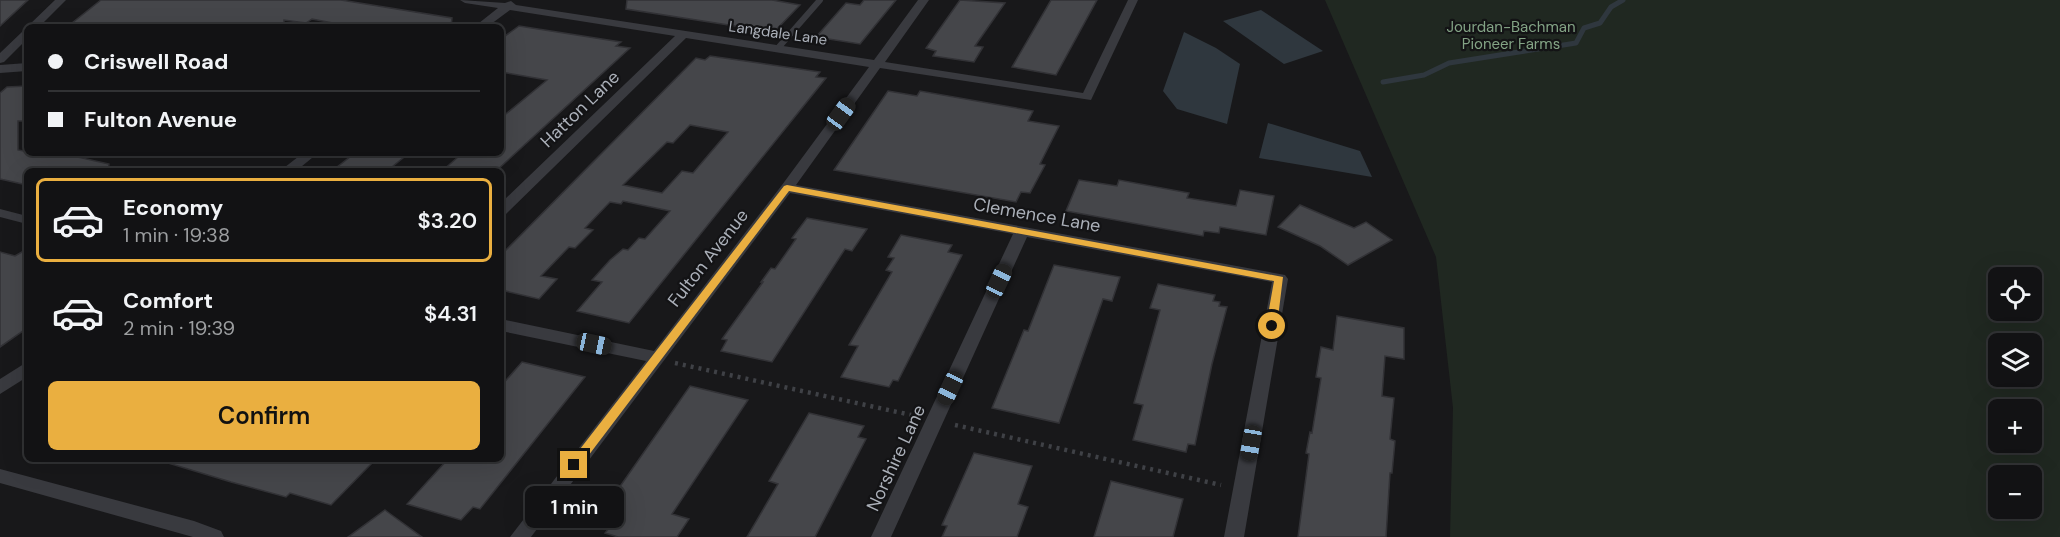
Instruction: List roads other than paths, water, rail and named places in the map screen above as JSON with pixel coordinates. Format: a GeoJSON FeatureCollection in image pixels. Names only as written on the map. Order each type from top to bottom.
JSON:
{"type":"FeatureCollection","features":[{"type":"Feature","properties":{"kind":"street"},"geometry":{"type":"LineString","coordinates":[[36,24],[61,0]]}},
{"type":"Feature","properties":{"kind":"street","name":"Langdale Lane"},"geometry":{"type":"LineString","coordinates":[[465,0],[512,3],[684,34],[1087,97],[1132,0]]}},
{"type":"Feature","properties":{"kind":"street","name":"Fulton Avenue"},"geometry":{"type":"LineString","coordinates":[[520,537],[787,188],[924,0]]}},
{"type":"Feature","properties":{"kind":"street"},"geometry":{"type":"LineString","coordinates":[[484,24],[512,3]]}},
{"type":"Feature","properties":{"kind":"street","name":"Hatton Lane"},"geometry":{"type":"LineString","coordinates":[[504,208],[684,34]]}},
{"type":"Feature","properties":{"kind":"street"},"geometry":{"type":"LineString","coordinates":[[0,59],[24,36]]}},
{"type":"Feature","properties":{"kind":"street"},"geometry":{"type":"LineString","coordinates":[[0,69],[24,67]]}},
{"type":"Feature","properties":{"kind":"street"},"geometry":{"type":"LineString","coordinates":[[291,168],[307,156]]}},
{"type":"Feature","properties":{"kind":"street","name":"Clemence Lane"},"geometry":{"type":"LineString","coordinates":[[787,188],[1280,279],[1234,537]]}},
{"type":"Feature","properties":{"kind":"street"},"geometry":{"type":"LineString","coordinates":[[0,213],[24,219]]}},
{"type":"Feature","properties":{"kind":"street","name":"Norshire Lane"},"geometry":{"type":"LineString","coordinates":[[881,537],[1021,233]]}},
{"type":"Feature","properties":{"kind":"street"},"geometry":{"type":"LineString","coordinates":[[504,326],[656,357]]}},
{"type":"Feature","properties":{"kind":"street"},"geometry":{"type":"LineString","coordinates":[[0,388],[24,370]]}},
{"type":"Feature","properties":{"kind":"street"},"geometry":{"type":"LineString","coordinates":[[0,476],[194,529],[214,537]]}},
{"type":"Feature","properties":{"kind":"lane"},"geometry":{"type":"LineString","coordinates":[[778,48],[820,0]]}},
{"type":"Feature","properties":{"kind":"waterway"},"geometry":{"type":"LineString","coordinates":[[1383,82],[1424,75],[1449,63],[1576,43],[1584,28],[1600,23],[1611,7],[1623,0]]}},
{"type":"Feature","properties":{"kind":"park label","name":"Jourdan-Bachman Pioneer Farms"},"geometry":{"type":"Point","coordinates":[1511,36]}}]}
